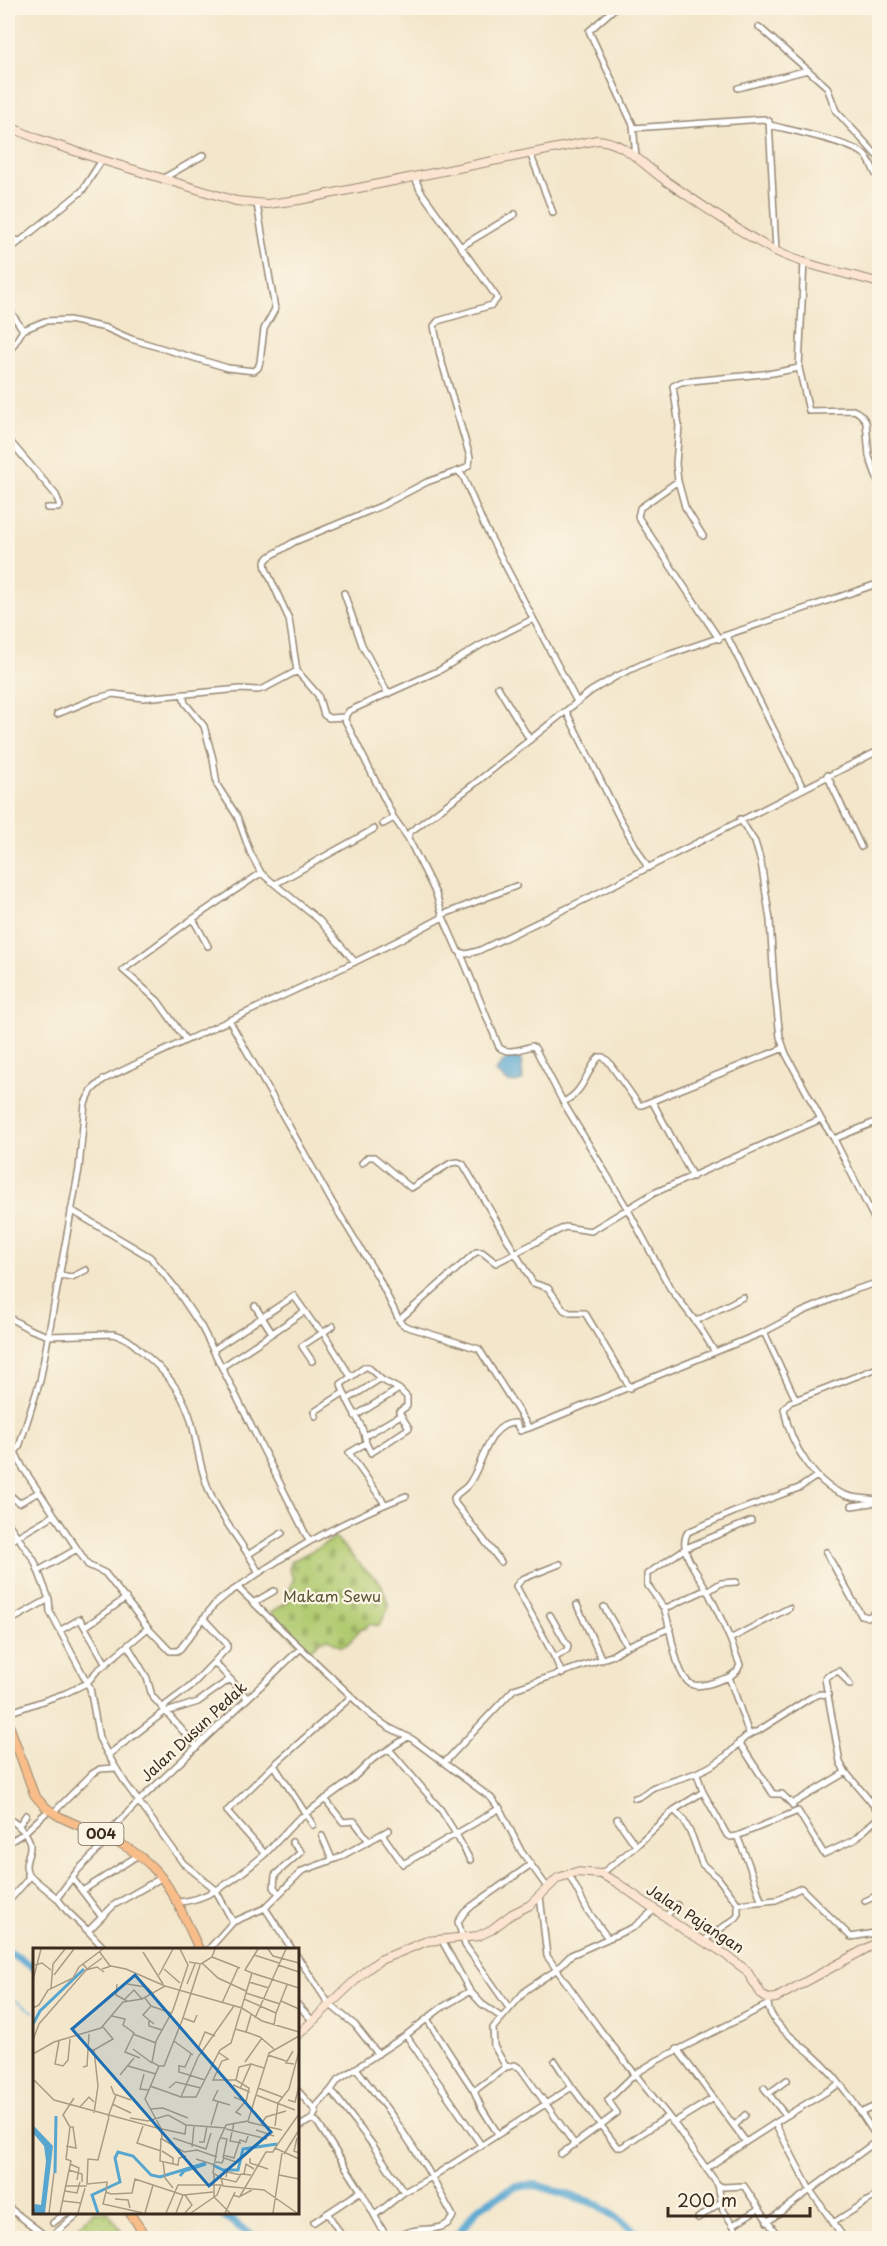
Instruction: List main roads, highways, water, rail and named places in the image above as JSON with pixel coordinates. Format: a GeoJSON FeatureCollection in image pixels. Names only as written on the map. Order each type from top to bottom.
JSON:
{"type":"FeatureCollection","features":[{"type":"Feature","properties":{"kind":"main road"},"geometry":{"type":"LineString","coordinates":[[8,1444],[14,1454],[8,1465]]}},
{"type":"Feature","properties":{"kind":"main road"},"geometry":{"type":"LineString","coordinates":[[8,1622],[8,1636]]}},
{"type":"Feature","properties":{"kind":"main road","name":"004"},"geometry":{"type":"LineString","coordinates":[[8,1722],[34,1794],[51,1812],[107,1837],[154,1868],[175,1902],[198,1948]]}},
{"type":"Feature","properties":{"kind":"main road"},"geometry":{"type":"LineString","coordinates":[[130,2213],[147,2238]]}},
{"type":"Feature","properties":{"kind":"water"},"geometry":{"type":"Polygon","coordinates":[[[511,1054],[521,1060],[523,1080],[515,1083],[505,1080],[495,1071],[511,1054]]]}},
{"type":"Feature","properties":{"kind":"waterway"},"geometry":{"type":"LineString","coordinates":[[8,1754],[14,1750]]}},
{"type":"Feature","properties":{"kind":"waterway"},"geometry":{"type":"LineString","coordinates":[[8,1952],[33,1966]]}},
{"type":"Feature","properties":{"kind":"waterway"},"geometry":{"type":"LineString","coordinates":[[8,1996],[33,2011]]}},
{"type":"Feature","properties":{"kind":"waterway"},"geometry":{"type":"LineString","coordinates":[[456,2238],[479,2207],[517,2186],[536,2185],[597,2204],[644,2238]]}},
{"type":"Feature","properties":{"kind":"waterway"},"geometry":{"type":"LineString","coordinates":[[220,2213],[255,2238]]}},
{"type":"Feature","properties":{"kind":"park label","name":"Makam Sewu"},"geometry":{"type":"Point","coordinates":[332,1597]}}]}
